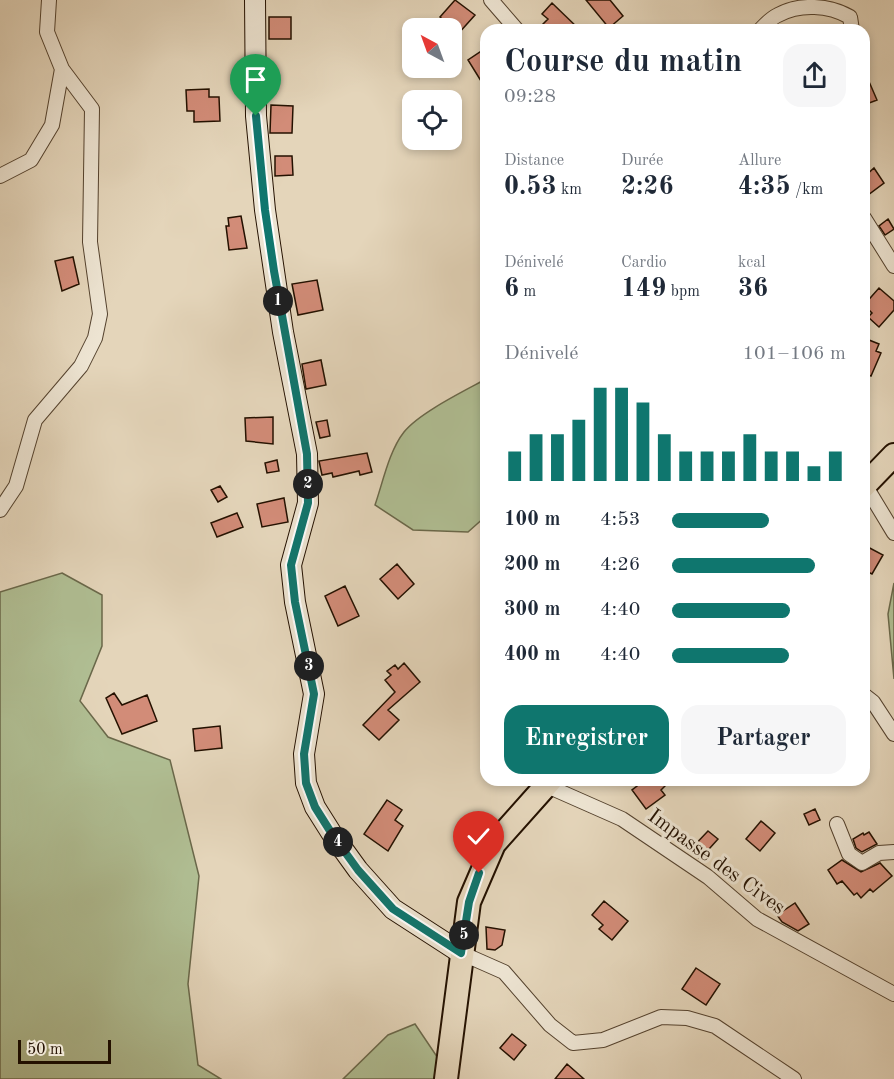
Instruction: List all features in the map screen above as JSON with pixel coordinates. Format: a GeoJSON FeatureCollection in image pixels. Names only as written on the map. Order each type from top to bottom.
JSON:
{"type":"FeatureCollection","features":[{"type":"Feature","properties":{"kind":"main road"},"geometry":{"type":"LineString","coordinates":[[870,481],[894,455]]}},
{"type":"Feature","properties":{"kind":"main road"},"geometry":{"type":"LineString","coordinates":[[446,1079],[469,902],[479,873],[494,844],[545,786]]}},
{"type":"Feature","properties":{"kind":"street"},"geometry":{"type":"LineString","coordinates":[[0,510],[16,486],[35,420],[81,366],[95,339],[100,314],[90,242],[92,110],[62,69],[47,32],[49,0]]}},
{"type":"Feature","properties":{"kind":"street"},"geometry":{"type":"LineString","coordinates":[[255,0],[256,116],[265,210],[283,332],[307,454],[308,503],[291,565],[295,602],[314,694],[304,754],[306,783],[315,807],[358,870],[393,909],[461,953],[504,972],[550,1025],[573,1043],[603,1040],[661,1017],[687,1018],[715,1026],[794,1079]]}},
{"type":"Feature","properties":{"kind":"street"},"geometry":{"type":"LineString","coordinates":[[490,0],[512,24]]}},
{"type":"Feature","properties":{"kind":"street"},"geometry":{"type":"LineString","coordinates":[[767,24],[777,15],[811,6],[836,9],[850,17],[851,24]]}},
{"type":"Feature","properties":{"kind":"street"},"geometry":{"type":"LineString","coordinates":[[0,176],[31,160],[52,125],[62,69]]}},
{"type":"Feature","properties":{"kind":"street"},"geometry":{"type":"LineString","coordinates":[[870,228],[894,266]]}},
{"type":"Feature","properties":{"kind":"street"},"geometry":{"type":"LineString","coordinates":[[870,494],[894,532]]}},
{"type":"Feature","properties":{"kind":"street"},"geometry":{"type":"LineString","coordinates":[[870,700],[894,734]]}},
{"type":"Feature","properties":{"kind":"street","name":"Impasse des Cives"},"geometry":{"type":"LineString","coordinates":[[554,786],[622,819],[708,877],[757,919],[894,994]]}},
{"type":"Feature","properties":{"kind":"street"},"geometry":{"type":"LineString","coordinates":[[837,824],[849,854],[862,863],[879,853],[894,852]]}},
{"type":"Feature","properties":{"kind":"green space"},"geometry":{"type":"Polygon","coordinates":[[[480,382],[480,521],[468,532],[413,530],[375,505],[390,457],[404,432],[420,417],[480,382]]]}},
{"type":"Feature","properties":{"kind":"green space"},"geometry":{"type":"Polygon","coordinates":[[[62,573],[102,595],[102,646],[80,701],[108,737],[170,760],[199,876],[188,984],[198,1065],[221,1079],[0,1079],[0,592],[62,573]]]}},
{"type":"Feature","properties":{"kind":"green space"},"geometry":{"type":"Polygon","coordinates":[[[894,583],[894,679],[888,614],[894,583]]]}},
{"type":"Feature","properties":{"kind":"green space"},"geometry":{"type":"Polygon","coordinates":[[[415,1024],[452,1079],[343,1079],[388,1035],[415,1024]]]}},
{"type":"Feature","properties":{"kind":"building"},"geometry":{"type":"Polygon","coordinates":[[[455,0],[475,15],[462,30],[462,18],[440,17],[455,0]]]}},
{"type":"Feature","properties":{"kind":"building"},"geometry":{"type":"Polygon","coordinates":[[[586,0],[610,0],[623,16],[614,24],[606,24],[586,0]]]}},
{"type":"Feature","properties":{"kind":"building"},"geometry":{"type":"Polygon","coordinates":[[[552,3],[574,24],[543,24],[548,19],[542,14],[552,3]]]}},
{"type":"Feature","properties":{"kind":"building"},"geometry":{"type":"Polygon","coordinates":[[[269,17],[291,17],[291,39],[269,39],[269,17]]]}},
{"type":"Feature","properties":{"kind":"building"},"geometry":{"type":"Polygon","coordinates":[[[480,52],[480,79],[468,60],[480,52]]]}},
{"type":"Feature","properties":{"kind":"building"},"geometry":{"type":"Polygon","coordinates":[[[870,84],[877,100],[870,103],[870,84]]]}},
{"type":"Feature","properties":{"kind":"building"},"geometry":{"type":"Polygon","coordinates":[[[209,89],[209,97],[219,97],[220,121],[194,122],[194,111],[187,111],[186,90],[209,89]]]}},
{"type":"Feature","properties":{"kind":"building"},"geometry":{"type":"Polygon","coordinates":[[[271,105],[293,106],[292,133],[270,133],[271,105]]]}},
{"type":"Feature","properties":{"kind":"building"},"geometry":{"type":"Polygon","coordinates":[[[275,156],[292,156],[293,175],[275,176],[275,156]]]}},
{"type":"Feature","properties":{"kind":"building"},"geometry":{"type":"Polygon","coordinates":[[[874,168],[884,183],[870,194],[870,172],[874,168]]]}},
{"type":"Feature","properties":{"kind":"building"},"geometry":{"type":"Polygon","coordinates":[[[241,216],[247,248],[229,250],[226,226],[229,226],[228,218],[241,216]]]}},
{"type":"Feature","properties":{"kind":"building"},"geometry":{"type":"Polygon","coordinates":[[[888,219],[894,229],[885,235],[879,226],[888,219]]]}},
{"type":"Feature","properties":{"kind":"building"},"geometry":{"type":"Polygon","coordinates":[[[73,257],[79,284],[62,291],[55,261],[73,257]]]}},
{"type":"Feature","properties":{"kind":"building"},"geometry":{"type":"Polygon","coordinates":[[[317,280],[323,310],[298,315],[292,284],[317,280]]]}},
{"type":"Feature","properties":{"kind":"building"},"geometry":{"type":"Polygon","coordinates":[[[879,288],[894,301],[894,310],[879,327],[870,319],[872,313],[870,298],[879,288]]]}},
{"type":"Feature","properties":{"kind":"building"},"geometry":{"type":"Polygon","coordinates":[[[870,340],[879,344],[876,351],[881,353],[871,376],[870,340]]]}},
{"type":"Feature","properties":{"kind":"building"},"geometry":{"type":"Polygon","coordinates":[[[321,360],[326,385],[306,389],[302,364],[321,360]]]}},
{"type":"Feature","properties":{"kind":"building"},"geometry":{"type":"Polygon","coordinates":[[[273,417],[273,444],[246,441],[245,418],[273,417]]]}},
{"type":"Feature","properties":{"kind":"building"},"geometry":{"type":"Polygon","coordinates":[[[327,420],[330,436],[320,438],[316,422],[327,420]]]}},
{"type":"Feature","properties":{"kind":"building"},"geometry":{"type":"Polygon","coordinates":[[[367,453],[372,472],[360,475],[359,471],[333,477],[332,473],[322,475],[319,461],[367,453]]]}},
{"type":"Feature","properties":{"kind":"building"},"geometry":{"type":"Polygon","coordinates":[[[277,460],[279,471],[267,473],[265,463],[277,460]]]}},
{"type":"Feature","properties":{"kind":"building"},"geometry":{"type":"Polygon","coordinates":[[[220,486],[227,497],[218,502],[211,490],[220,486]]]}},
{"type":"Feature","properties":{"kind":"building"},"geometry":{"type":"Polygon","coordinates":[[[284,498],[288,522],[262,527],[257,504],[284,498]]]}},
{"type":"Feature","properties":{"kind":"building"},"geometry":{"type":"Polygon","coordinates":[[[237,513],[243,527],[217,537],[211,523],[237,513]]]}},
{"type":"Feature","properties":{"kind":"building"},"geometry":{"type":"Polygon","coordinates":[[[870,548],[883,555],[872,574],[870,573],[870,548]]]}},
{"type":"Feature","properties":{"kind":"building"},"geometry":{"type":"Polygon","coordinates":[[[397,564],[414,584],[398,599],[380,579],[397,564]]]}},
{"type":"Feature","properties":{"kind":"building"},"geometry":{"type":"Polygon","coordinates":[[[345,586],[359,616],[338,626],[325,596],[345,586]]]}},
{"type":"Feature","properties":{"kind":"building"},"geometry":{"type":"Polygon","coordinates":[[[404,663],[420,682],[388,710],[399,720],[379,740],[363,725],[395,692],[385,680],[391,675],[387,671],[395,665],[398,669],[404,663]]]}},
{"type":"Feature","properties":{"kind":"building"},"geometry":{"type":"Polygon","coordinates":[[[114,693],[122,705],[147,695],[157,721],[122,734],[106,698],[114,693]]]}},
{"type":"Feature","properties":{"kind":"building"},"geometry":{"type":"Polygon","coordinates":[[[220,726],[222,748],[195,751],[193,729],[220,726]]]}},
{"type":"Feature","properties":{"kind":"building"},"geometry":{"type":"Polygon","coordinates":[[[637,786],[665,786],[661,790],[665,795],[646,809],[632,790],[637,786]]]}},
{"type":"Feature","properties":{"kind":"building"},"geometry":{"type":"Polygon","coordinates":[[[387,800],[402,810],[395,820],[403,826],[388,851],[364,834],[387,800]]]}},
{"type":"Feature","properties":{"kind":"building"},"geometry":{"type":"Polygon","coordinates":[[[815,809],[820,820],[809,825],[804,814],[815,809]]]}},
{"type":"Feature","properties":{"kind":"building"},"geometry":{"type":"Polygon","coordinates":[[[761,821],[775,833],[760,851],[746,839],[761,821]]]}},
{"type":"Feature","properties":{"kind":"building"},"geometry":{"type":"Polygon","coordinates":[[[708,831],[718,839],[700,859],[690,850],[708,831]]]}},
{"type":"Feature","properties":{"kind":"building"},"geometry":{"type":"Polygon","coordinates":[[[869,832],[877,844],[862,852],[856,848],[853,839],[869,832]]]}},
{"type":"Feature","properties":{"kind":"building"},"geometry":{"type":"Polygon","coordinates":[[[842,860],[861,872],[880,863],[892,876],[873,892],[870,889],[861,898],[857,893],[854,895],[842,881],[837,884],[828,870],[842,860]]]}},
{"type":"Feature","properties":{"kind":"building"},"geometry":{"type":"Polygon","coordinates":[[[604,901],[628,921],[612,940],[599,929],[603,925],[592,915],[604,901]]]}},
{"type":"Feature","properties":{"kind":"building"},"geometry":{"type":"Polygon","coordinates":[[[795,903],[809,924],[798,931],[782,922],[777,915],[795,903]]]}},
{"type":"Feature","properties":{"kind":"building"},"geometry":{"type":"Polygon","coordinates":[[[486,927],[505,930],[502,945],[495,950],[487,949],[486,927]]]}},
{"type":"Feature","properties":{"kind":"building"},"geometry":{"type":"Polygon","coordinates":[[[696,968],[720,984],[706,1005],[682,989],[696,968]]]}},
{"type":"Feature","properties":{"kind":"building"},"geometry":{"type":"Polygon","coordinates":[[[512,1034],[526,1045],[514,1060],[500,1048],[512,1034]]]}},
{"type":"Feature","properties":{"kind":"building"},"geometry":{"type":"Polygon","coordinates":[[[567,1064],[584,1079],[555,1079],[567,1064]]]}},
{"type":"Feature","properties":{"kind":"route"},"geometry":{"type":"LineString","coordinates":[[256,116],[265,210],[283,332],[307,454],[308,503],[291,565],[295,602],[308,656],[314,694],[304,754],[306,783],[315,807],[332,834],[358,870],[393,909],[461,953],[469,902],[479,873]]}}]}
